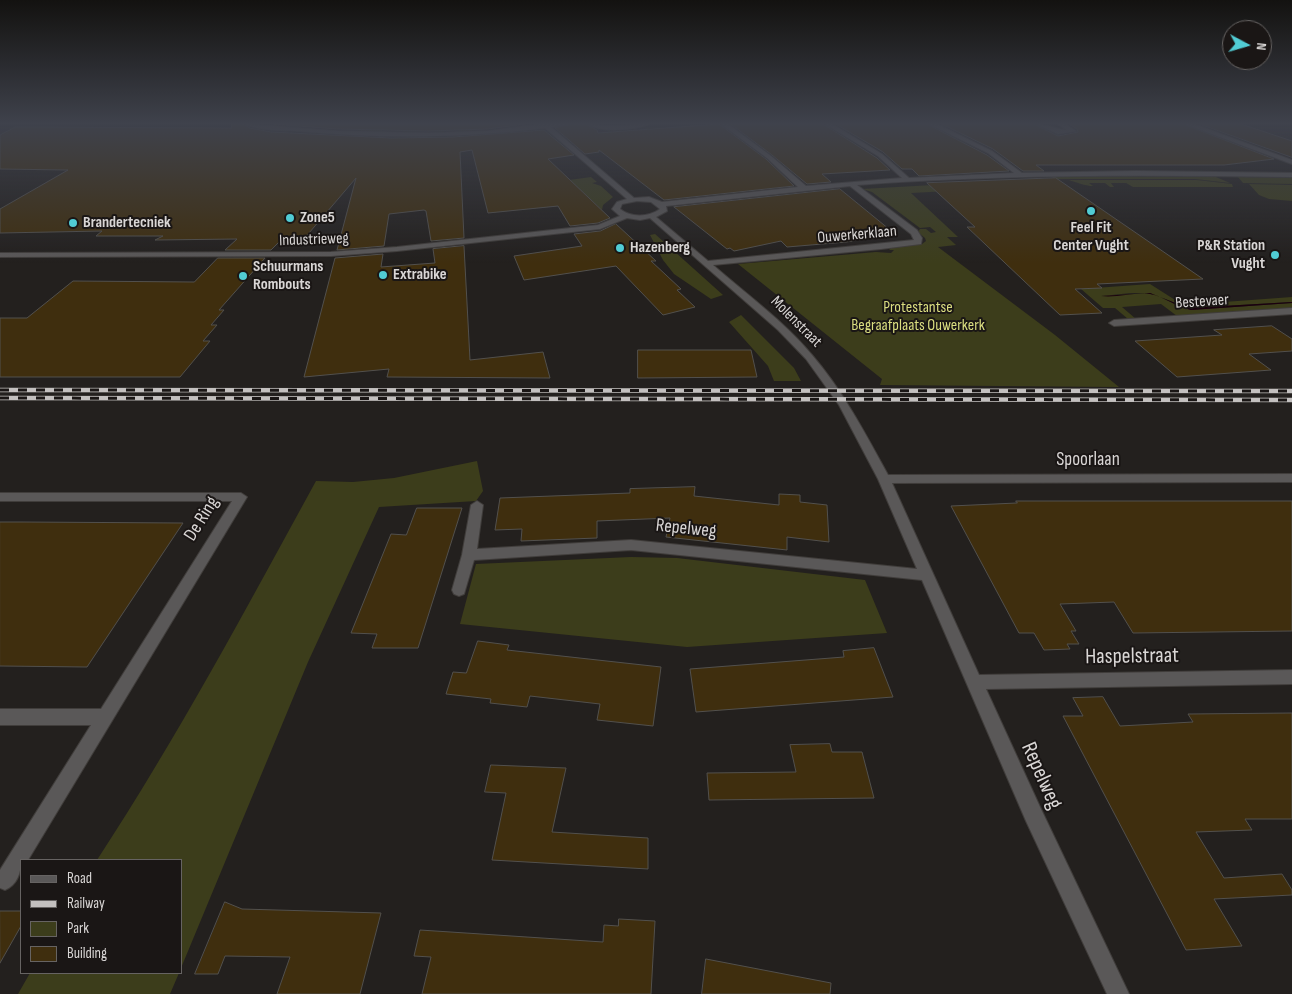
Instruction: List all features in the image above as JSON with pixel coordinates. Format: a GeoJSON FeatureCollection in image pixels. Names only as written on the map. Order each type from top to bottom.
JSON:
{"type":"FeatureCollection","features":[{"type":"Feature","properties":{"kind":"street"},"geometry":{"type":"LineString","coordinates":[[598,170],[631,199]]}},
{"type":"Feature","properties":{"kind":"street"},"geometry":{"type":"LineString","coordinates":[[784,170],[803,187]]}},
{"type":"Feature","properties":{"kind":"street"},"geometry":{"type":"LineString","coordinates":[[897,170],[907,179]]}},
{"type":"Feature","properties":{"kind":"street"},"geometry":{"type":"LineString","coordinates":[[1015,170],[1020,174]]}},
{"type":"Feature","properties":{"kind":"street"},"geometry":{"type":"LineString","coordinates":[[661,204],[664,209],[651,216],[625,216],[618,212],[616,206],[631,199],[651,200],[661,204],[803,187],[907,179],[1020,174],[1292,175]]}},
{"type":"Feature","properties":{"kind":"street","name":"Ouwerkerklaan"},"geometry":{"type":"LineString","coordinates":[[707,263],[918,242],[914,232],[850,183]]}},
{"type":"Feature","properties":{"kind":"street","name":"Industrieweg"},"geometry":{"type":"LineString","coordinates":[[0,254],[347,253],[600,227],[625,216]]}},
{"type":"Feature","properties":{"kind":"street","name":"Molenstraat"},"geometry":{"type":"LineString","coordinates":[[651,216],[762,310],[809,357],[844,405],[884,479]]}},
{"type":"Feature","properties":{"kind":"street","name":"Bestevaer"},"geometry":{"type":"LineString","coordinates":[[1114,323],[1292,311]]}},
{"type":"Feature","properties":{"kind":"street","name":"Spoorlaan"},"geometry":{"type":"LineString","coordinates":[[884,479],[1292,478]]}},
{"type":"Feature","properties":{"kind":"street","name":"Repelweg"},"geometry":{"type":"LineString","coordinates":[[884,479],[974,682],[1118,994]]}},
{"type":"Feature","properties":{"kind":"street","name":"De Ring"},"geometry":{"type":"LineString","coordinates":[[0,497],[241,497],[5,880]]}},
{"type":"Feature","properties":{"kind":"street"},"geometry":{"type":"LineString","coordinates":[[459,590],[469,555],[477,504]]}},
{"type":"Feature","properties":{"kind":"street","name":"Repelweg"},"geometry":{"type":"LineString","coordinates":[[469,555],[631,545],[927,575]]}},
{"type":"Feature","properties":{"kind":"street","name":"Haspelstraat"},"geometry":{"type":"LineString","coordinates":[[974,682],[1292,678]]}},
{"type":"Feature","properties":{"kind":"street"},"geometry":{"type":"LineString","coordinates":[[0,717],[105,717]]}},
{"type":"Feature","properties":{"kind":"green space"},"geometry":{"type":"Polygon","coordinates":[[[1051,176],[1216,177],[1230,183],[1195,179],[1054,179],[1051,176]]]}},
{"type":"Feature","properties":{"kind":"green space"},"geometry":{"type":"Polygon","coordinates":[[[591,177],[597,182],[592,183],[601,186],[613,197],[603,205],[602,210],[580,190],[540,184],[591,177]]]}},
{"type":"Feature","properties":{"kind":"green space"},"geometry":{"type":"Polygon","coordinates":[[[1238,177],[1292,178],[1292,184],[1243,183],[1238,177]]]}},
{"type":"Feature","properties":{"kind":"green space"},"geometry":{"type":"Polygon","coordinates":[[[1069,180],[1197,180],[1232,184],[1233,187],[1133,187],[1126,183],[1111,183],[1114,187],[1110,187],[1105,183],[1089,183],[1093,186],[1091,186],[1069,180]]]}},
{"type":"Feature","properties":{"kind":"green space","name":"Protestantse Begraafplaats Ouwerkerk"},"geometry":{"type":"Polygon","coordinates":[[[951,184],[950,191],[911,193],[958,237],[947,237],[956,245],[938,247],[1055,335],[1119,387],[880,385],[882,379],[738,264],[876,252],[891,253],[894,250],[889,250],[891,248],[922,244],[926,241],[918,232],[920,229],[926,229],[931,233],[936,232],[930,227],[920,228],[872,192],[862,189],[951,184]]]}},
{"type":"Feature","properties":{"kind":"green space"},"geometry":{"type":"Polygon","coordinates":[[[1249,184],[1292,185],[1292,201],[1269,199],[1259,195],[1249,184]]]}},
{"type":"Feature","properties":{"kind":"green space"},"geometry":{"type":"Polygon","coordinates":[[[655,234],[723,295],[711,299],[674,274],[663,260],[650,235],[655,234]]]}},
{"type":"Feature","properties":{"kind":"green space"},"geometry":{"type":"Polygon","coordinates":[[[1150,284],[1183,305],[1292,297],[1292,302],[1188,308],[1160,297],[1191,310],[1292,303],[1292,309],[1177,316],[1161,304],[1122,307],[1136,319],[1128,319],[1115,308],[1103,308],[1081,289],[1150,284]]]}},
{"type":"Feature","properties":{"kind":"green space"},"geometry":{"type":"Polygon","coordinates":[[[741,315],[794,368],[801,381],[774,381],[768,366],[729,322],[741,315]]]}},
{"type":"Feature","properties":{"kind":"green space"},"geometry":{"type":"Polygon","coordinates":[[[477,461],[483,491],[476,501],[379,507],[308,662],[182,966],[182,859],[98,859],[183,720],[316,481],[353,482],[394,478],[477,461]]]}},
{"type":"Feature","properties":{"kind":"green space"},"geometry":{"type":"Polygon","coordinates":[[[631,557],[677,558],[865,580],[887,633],[687,647],[460,624],[476,564],[631,557]]]}},
{"type":"Feature","properties":{"kind":"green space"},"geometry":{"type":"Polygon","coordinates":[[[29,974],[179,974],[170,994],[18,994],[29,974]]]}},
{"type":"Feature","properties":{"kind":"shaded area"},"geometry":{"type":"Polygon","coordinates":[[[1150,293],[1158,296],[1144,294],[1101,296],[1150,293]]]}},
{"type":"Feature","properties":{"kind":"shaded area"},"geometry":{"type":"Polygon","coordinates":[[[1162,298],[1188,308],[1292,303],[1191,310],[1162,298]]]}},
{"type":"Feature","properties":{"kind":"building"},"geometry":{"type":"Polygon","coordinates":[[[67,170],[461,170],[464,238],[431,241],[426,211],[424,210],[389,214],[384,246],[337,250],[356,178],[303,240],[280,241],[271,250],[225,250],[237,239],[155,240],[163,236],[96,236],[102,231],[0,233],[0,209],[67,170]]]}},
{"type":"Feature","properties":{"kind":"building"},"geometry":{"type":"Polygon","coordinates":[[[477,170],[560,170],[610,218],[598,223],[570,226],[558,206],[488,213],[477,170]]]}},
{"type":"Feature","properties":{"kind":"building"},"geometry":{"type":"Polygon","coordinates":[[[626,170],[778,170],[794,186],[664,200],[626,170]]]}},
{"type":"Feature","properties":{"kind":"building"},"geometry":{"type":"Polygon","coordinates":[[[791,170],[883,170],[822,174],[831,182],[807,184],[791,170]]]}},
{"type":"Feature","properties":{"kind":"building"},"geometry":{"type":"Polygon","coordinates":[[[913,170],[1009,171],[919,176],[913,170]]]}},
{"type":"Feature","properties":{"kind":"building"},"geometry":{"type":"Polygon","coordinates":[[[1056,178],[1203,279],[1097,284],[1102,288],[1075,289],[1102,313],[1060,315],[967,227],[975,227],[927,183],[1056,178]]]}},
{"type":"Feature","properties":{"kind":"building"},"geometry":{"type":"Polygon","coordinates":[[[840,189],[895,234],[846,242],[787,247],[781,241],[734,251],[730,248],[727,249],[674,207],[840,189]]]}},
{"type":"Feature","properties":{"kind":"building"},"geometry":{"type":"Polygon","coordinates":[[[616,224],[656,261],[651,261],[681,289],[677,290],[695,307],[663,315],[616,266],[524,280],[514,256],[582,246],[574,234],[600,231],[616,224]]]}},
{"type":"Feature","properties":{"kind":"building"},"geometry":{"type":"Polygon","coordinates":[[[464,246],[470,360],[543,352],[550,378],[387,377],[389,369],[304,377],[335,258],[383,254],[381,267],[435,263],[433,249],[464,246]]]}},
{"type":"Feature","properties":{"kind":"building"},"geometry":{"type":"Polygon","coordinates":[[[218,258],[265,258],[219,310],[224,310],[211,325],[217,325],[203,341],[210,341],[180,377],[0,377],[0,318],[27,318],[73,281],[194,282],[218,258]]]}},
{"type":"Feature","properties":{"kind":"building"},"geometry":{"type":"Polygon","coordinates":[[[1272,326],[1292,339],[1292,351],[1249,354],[1271,370],[1177,377],[1135,341],[1222,335],[1214,330],[1272,326]]]}},
{"type":"Feature","properties":{"kind":"building"},"geometry":{"type":"Polygon","coordinates":[[[638,350],[751,350],[757,377],[638,378],[638,350]]]}},
{"type":"Feature","properties":{"kind":"building"},"geometry":{"type":"Polygon","coordinates":[[[695,487],[694,496],[779,505],[779,494],[800,495],[800,502],[827,505],[829,542],[787,537],[787,550],[666,537],[670,518],[597,521],[597,538],[521,541],[522,529],[495,530],[500,498],[630,493],[630,489],[695,487]]]}},
{"type":"Feature","properties":{"kind":"building"},"geometry":{"type":"Polygon","coordinates":[[[1016,501],[1292,501],[1292,631],[1133,633],[1114,602],[1060,604],[1076,631],[1071,631],[1079,644],[1067,644],[1070,649],[1044,650],[1034,633],[1019,633],[951,506],[1017,503],[1016,501]]]}},
{"type":"Feature","properties":{"kind":"building"},"geometry":{"type":"Polygon","coordinates":[[[417,508],[462,508],[418,648],[372,648],[377,634],[351,633],[391,534],[406,535],[417,508]]]}},
{"type":"Feature","properties":{"kind":"building"},"geometry":{"type":"Polygon","coordinates":[[[0,522],[183,523],[87,667],[0,666],[0,522]]]}},
{"type":"Feature","properties":{"kind":"building"},"geometry":{"type":"Polygon","coordinates":[[[478,641],[509,645],[507,650],[661,667],[653,726],[597,720],[600,704],[530,696],[527,707],[490,703],[491,699],[446,694],[453,672],[466,673],[478,641]]]}},
{"type":"Feature","properties":{"kind":"building"},"geometry":{"type":"Polygon","coordinates":[[[874,648],[893,697],[696,712],[690,669],[844,657],[843,651],[874,648]]]}},
{"type":"Feature","properties":{"kind":"building"},"geometry":{"type":"Polygon","coordinates":[[[1103,697],[1120,726],[1193,722],[1188,714],[1292,713],[1292,819],[1245,819],[1252,830],[1196,832],[1224,878],[1282,874],[1292,890],[1292,895],[1214,899],[1242,946],[1186,950],[1063,716],[1083,716],[1073,698],[1103,697]]]}},
{"type":"Feature","properties":{"kind":"building"},"geometry":{"type":"Polygon","coordinates":[[[830,744],[832,752],[862,752],[874,798],[709,800],[707,773],[796,772],[790,745],[830,744]]]}},
{"type":"Feature","properties":{"kind":"building"},"geometry":{"type":"Polygon","coordinates":[[[491,765],[566,768],[552,832],[648,838],[648,869],[492,860],[506,793],[485,792],[491,765]]]}},
{"type":"Feature","properties":{"kind":"building"},"geometry":{"type":"Polygon","coordinates":[[[225,902],[242,909],[381,913],[360,994],[277,994],[290,957],[225,956],[218,974],[195,974],[225,902]]]}},
{"type":"Feature","properties":{"kind":"building"},"geometry":{"type":"Polygon","coordinates":[[[0,911],[20,911],[20,928],[0,963],[0,911]]]}},
{"type":"Feature","properties":{"kind":"building"},"geometry":{"type":"Polygon","coordinates":[[[619,919],[655,921],[651,994],[422,994],[431,957],[414,956],[420,930],[603,942],[604,925],[618,926],[619,919]]]}},
{"type":"Feature","properties":{"kind":"building"},"geometry":{"type":"Polygon","coordinates":[[[706,959],[831,983],[830,994],[702,994],[706,959]]]}},
{"type":"Feature","properties":{"kind":"railway"},"geometry":{"type":"LineString","coordinates":[[0,390],[1292,391]]}},
{"type":"Feature","properties":{"kind":"railway"},"geometry":{"type":"LineString","coordinates":[[0,398],[1292,400]]}},
{"type":"Feature","properties":{"kind":"place","name":"Feel Fit Center Vught"},"geometry":{"type":"Point","coordinates":[1091,211]}},
{"type":"Feature","properties":{"kind":"place","name":"Zone5"},"geometry":{"type":"Point","coordinates":[290,218]}},
{"type":"Feature","properties":{"kind":"place","name":"Brandertecniek"},"geometry":{"type":"Point","coordinates":[73,223]}},
{"type":"Feature","properties":{"kind":"place","name":"Hazenberg"},"geometry":{"type":"Point","coordinates":[620,248]}},
{"type":"Feature","properties":{"kind":"place","name":"P&R Station Vught"},"geometry":{"type":"Point","coordinates":[1275,255]}},
{"type":"Feature","properties":{"kind":"place","name":"Extrabike"},"geometry":{"type":"Point","coordinates":[383,275]}},
{"type":"Feature","properties":{"kind":"place","name":"Schuurmans Rombouts"},"geometry":{"type":"Point","coordinates":[243,276]}}]}
